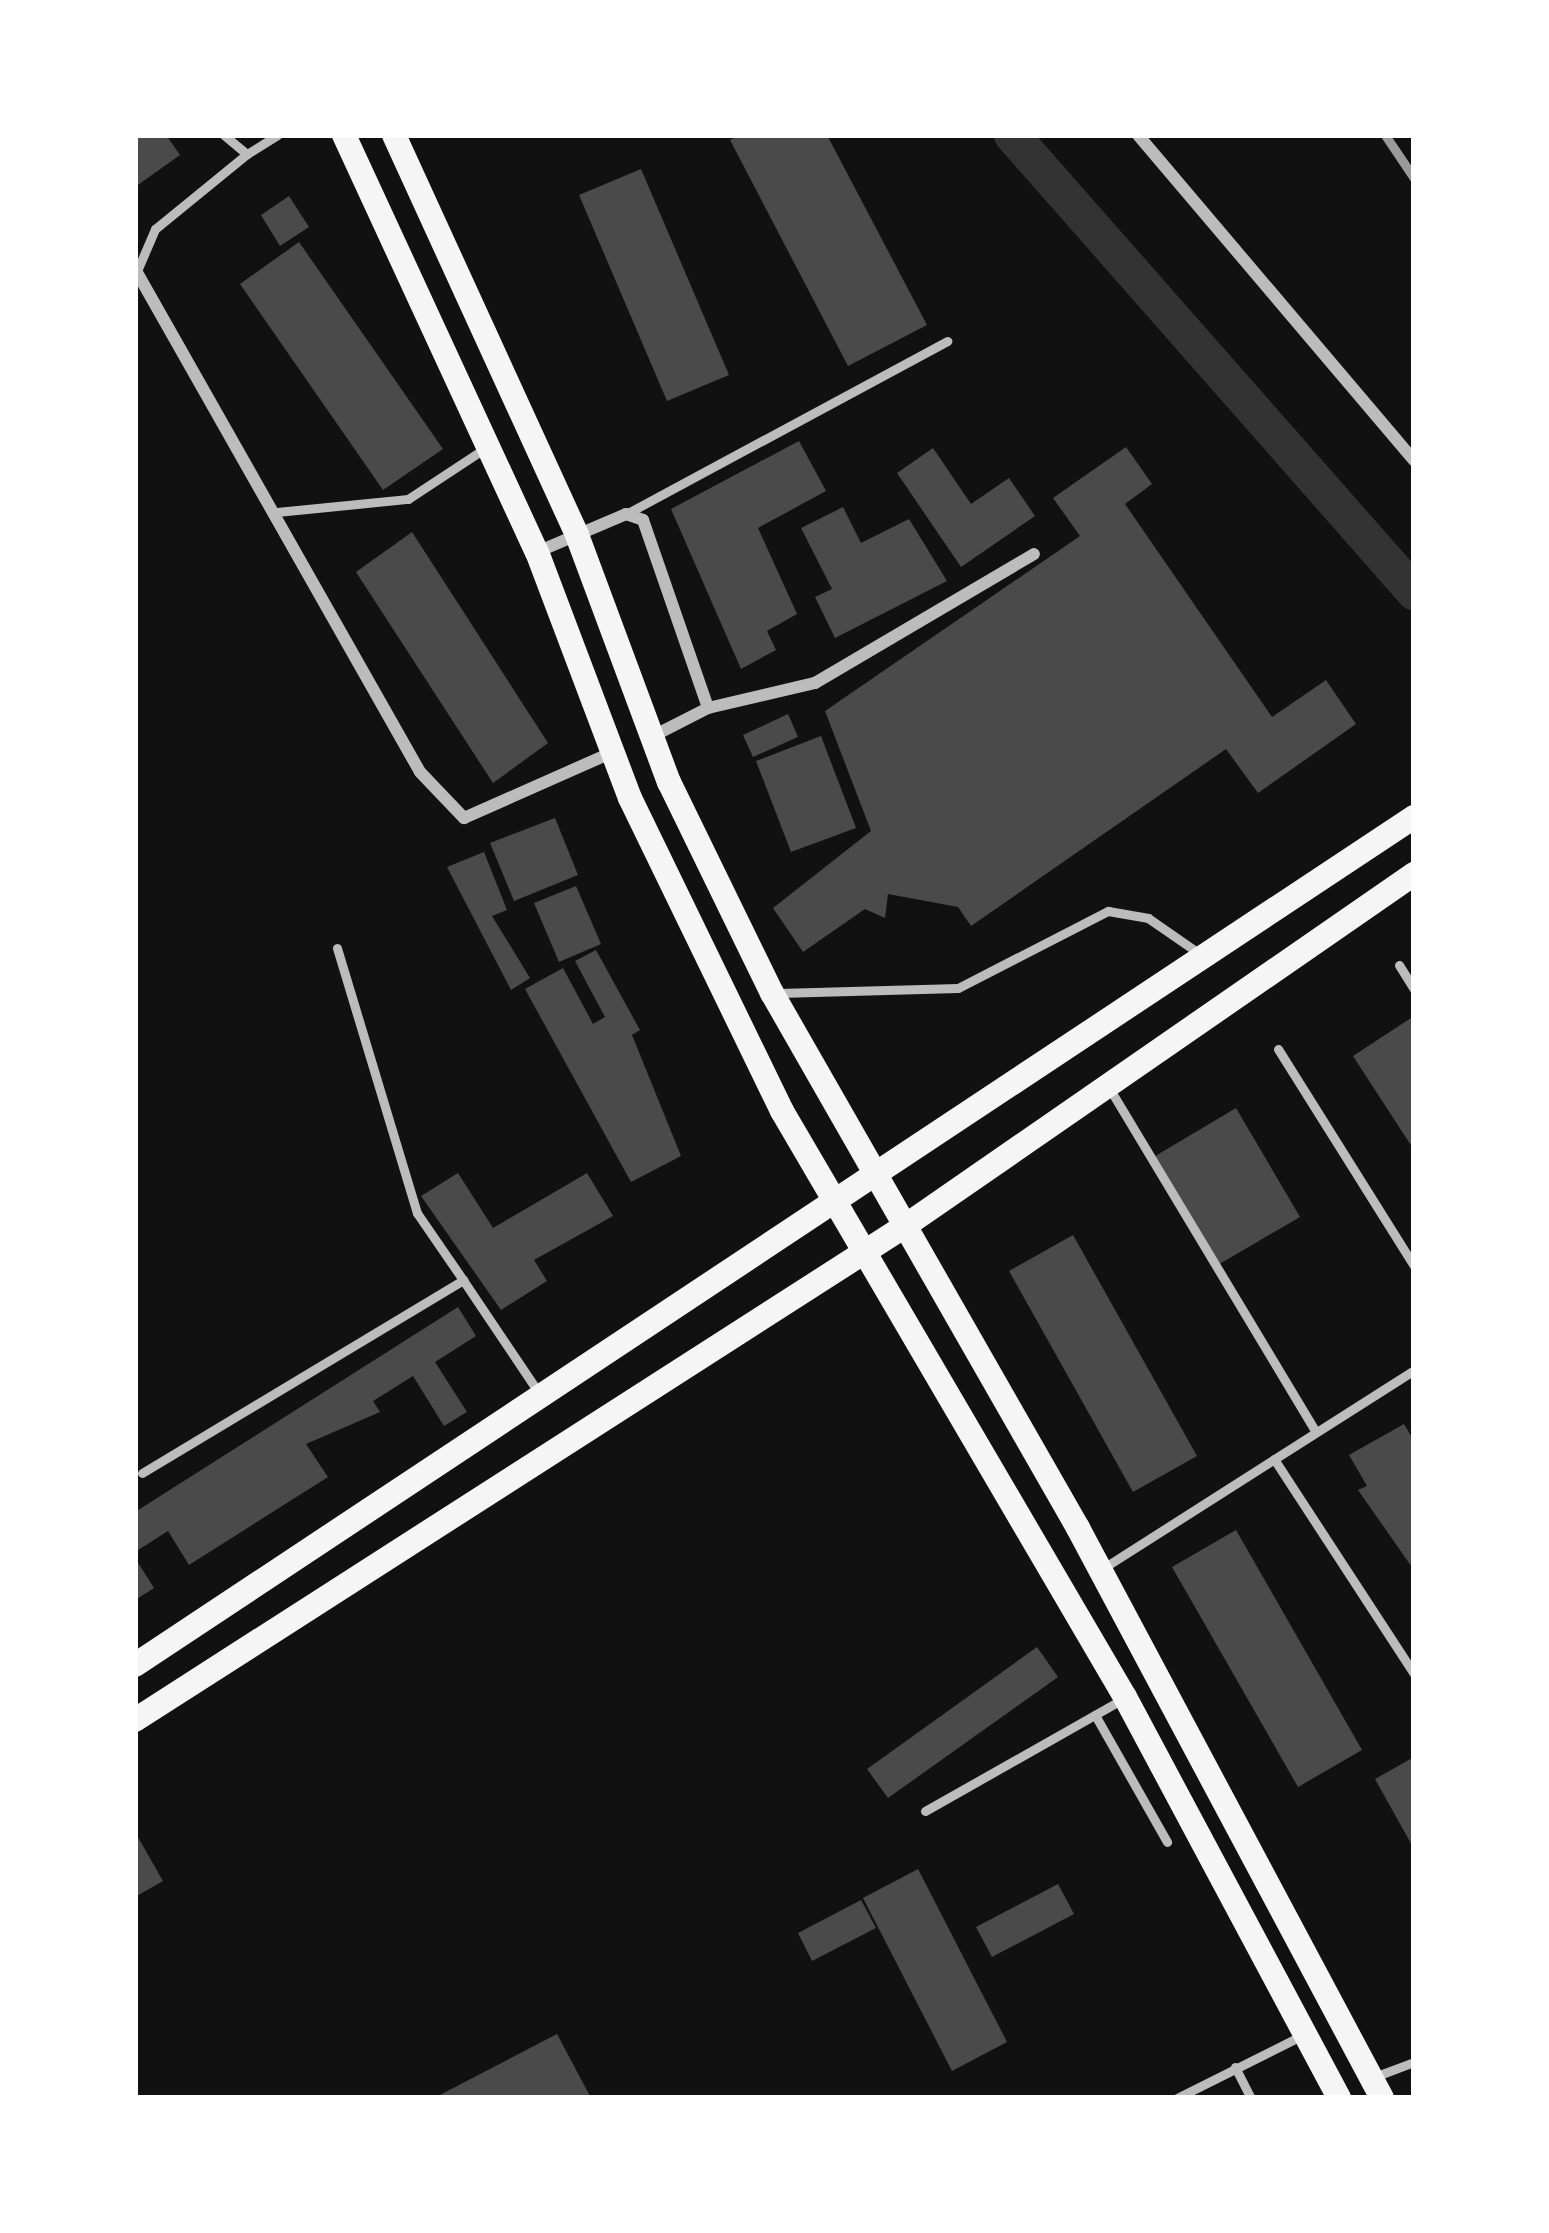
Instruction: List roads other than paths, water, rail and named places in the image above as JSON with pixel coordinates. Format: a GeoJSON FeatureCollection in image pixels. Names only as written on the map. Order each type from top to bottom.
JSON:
{"type":"FeatureCollection","features":[{"type":"Feature","properties":{"kind":"main road"},"geometry":{"type":"LineString","coordinates":[[344,135],[537,552],[610,753],[782,1111],[832,1204],[1125,1697],[1310,2032],[1339,2098]]}},
{"type":"Feature","properties":{"kind":"main road"},"geometry":{"type":"LineString","coordinates":[[394,135],[577,535],[650,738],[772,993],[1100,1570],[1378,2087]]}},
{"type":"Feature","properties":{"kind":"main road"},"geometry":{"type":"LineString","coordinates":[[135,1665],[1209,960],[1414,818]]}},
{"type":"Feature","properties":{"kind":"main road"},"geometry":{"type":"LineString","coordinates":[[135,1720],[904,1226],[1414,874]]}},
{"type":"Feature","properties":{"kind":"street"},"geometry":{"type":"LineString","coordinates":[[1138,135],[1414,461]]}},
{"type":"Feature","properties":{"kind":"street"},"geometry":{"type":"LineString","coordinates":[[136,270],[420,772],[464,818],[610,753]]}},
{"type":"Feature","properties":{"kind":"street"},"geometry":{"type":"LineString","coordinates":[[537,552],[626,514],[650,532],[708,708]]}},
{"type":"Feature","properties":{"kind":"street"},"geometry":{"type":"LineString","coordinates":[[650,738],[708,708],[815,683],[1034,554]]}},
{"type":"Feature","properties":{"kind":"lane"},"geometry":{"type":"LineString","coordinates":[[224,135],[247,154]]}},
{"type":"Feature","properties":{"kind":"lane"},"geometry":{"type":"LineString","coordinates":[[136,270],[155,229],[247,154],[278,135]]}},
{"type":"Feature","properties":{"kind":"lane"},"geometry":{"type":"LineString","coordinates":[[626,514],[947,340]]}},
{"type":"Feature","properties":{"kind":"lane"},"geometry":{"type":"LineString","coordinates":[[277,512],[408,499],[489,446]]}},
{"type":"Feature","properties":{"kind":"lane"},"geometry":{"type":"LineString","coordinates":[[772,993],[958,988],[1108,911],[1148,918],[1209,960]]}},
{"type":"Feature","properties":{"kind":"lane"},"geometry":{"type":"LineString","coordinates":[[337,948],[417,1213],[542,1397]]}},
{"type":"Feature","properties":{"kind":"lane"},"geometry":{"type":"LineString","coordinates":[[1399,965],[1414,989]]}},
{"type":"Feature","properties":{"kind":"lane"},"geometry":{"type":"LineString","coordinates":[[1278,1049],[1414,1266]]}},
{"type":"Feature","properties":{"kind":"lane"},"geometry":{"type":"LineString","coordinates":[[1108,1086],[1315,1431]]}},
{"type":"Feature","properties":{"kind":"lane"},"geometry":{"type":"LineString","coordinates":[[142,1473],[463,1280]]}},
{"type":"Feature","properties":{"kind":"lane"},"geometry":{"type":"LineString","coordinates":[[1100,1570],[1414,1370]]}},
{"type":"Feature","properties":{"kind":"lane"},"geometry":{"type":"LineString","coordinates":[[1274,1459],[1414,1674]]}},
{"type":"Feature","properties":{"kind":"lane"},"geometry":{"type":"LineString","coordinates":[[925,1811],[1125,1697]]}},
{"type":"Feature","properties":{"kind":"lane"},"geometry":{"type":"LineString","coordinates":[[1095,1714],[1167,1842]]}},
{"type":"Feature","properties":{"kind":"lane"},"geometry":{"type":"LineString","coordinates":[[1177,2098],[1310,2032]]}},
{"type":"Feature","properties":{"kind":"lane"},"geometry":{"type":"LineString","coordinates":[[1378,2087],[1414,2062]]}},
{"type":"Feature","properties":{"kind":"lane"},"geometry":{"type":"LineString","coordinates":[[1235,2067],[1251,2098]]}},
{"type":"Feature","properties":{"kind":"waterway"},"geometry":{"type":"LineString","coordinates":[[1012,135],[1414,592]]}},
{"type":"Feature","properties":{"kind":"railway"},"geometry":{"type":"LineString","coordinates":[[1385,135],[1414,178]]}}]}
